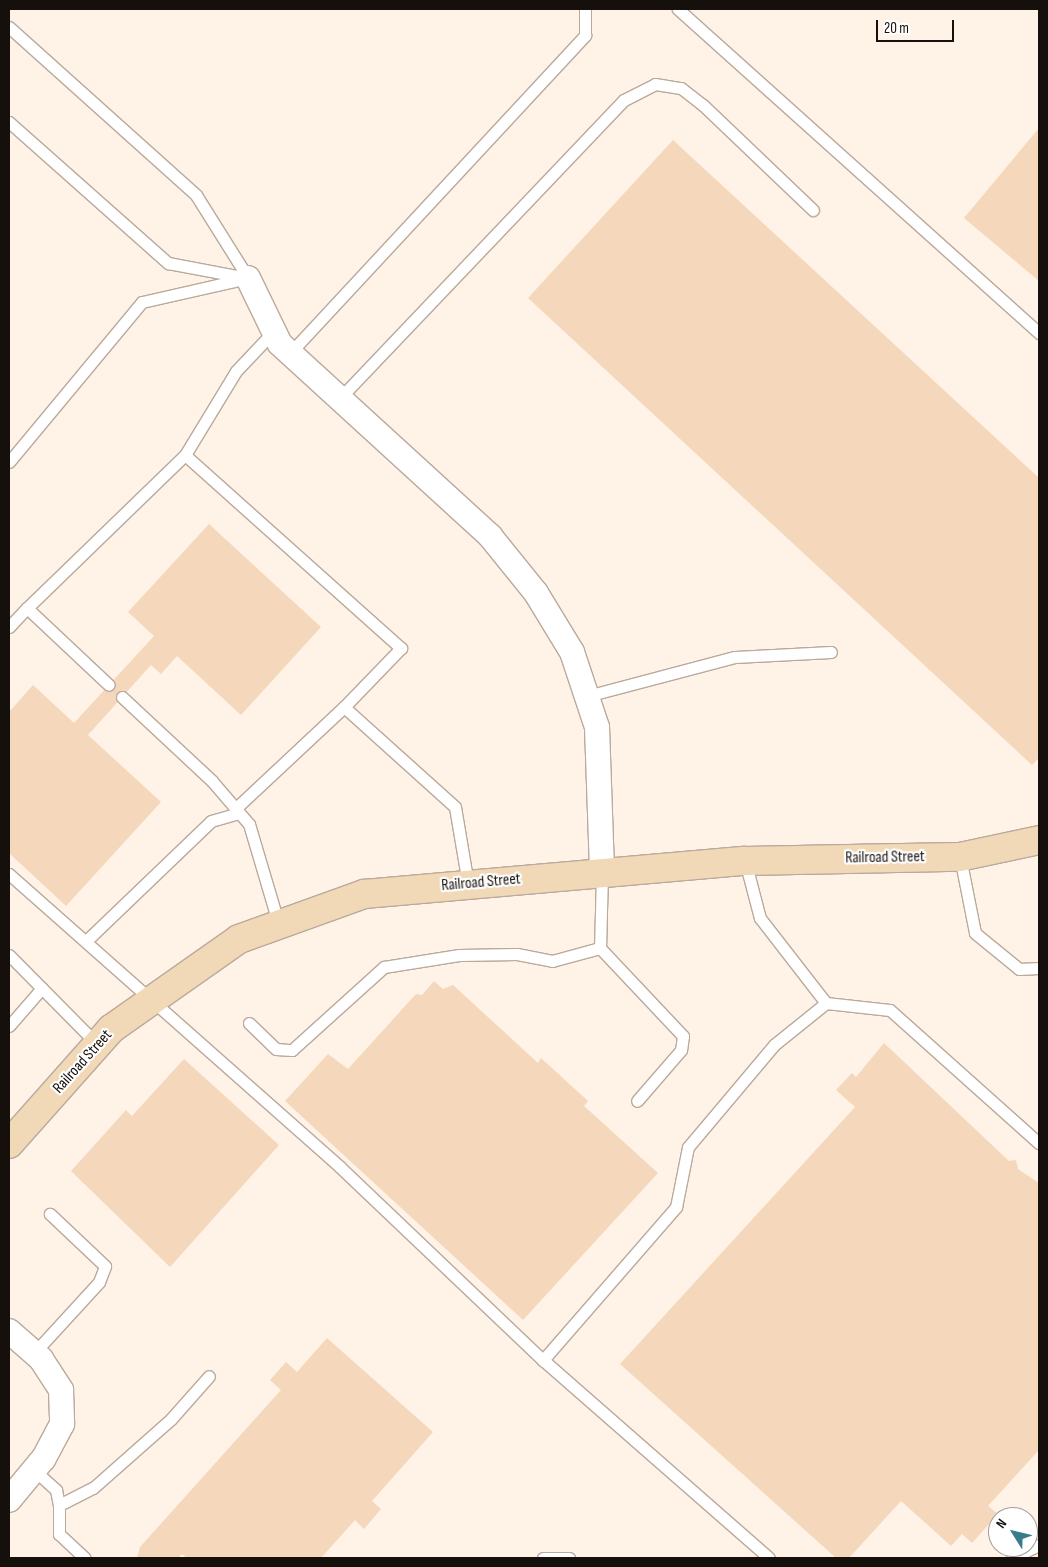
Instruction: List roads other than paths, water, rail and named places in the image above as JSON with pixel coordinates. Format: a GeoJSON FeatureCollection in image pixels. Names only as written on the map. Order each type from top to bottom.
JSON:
{"type":"FeatureCollection","features":[{"type":"Feature","properties":{"kind":"street"},"geometry":{"type":"LineString","coordinates":[[248,278],[274,331],[290,353],[490,536],[536,593],[572,652],[597,727],[602,873]]}},
{"type":"Feature","properties":{"kind":"street","name":"Railroad Street"},"geometry":{"type":"LineString","coordinates":[[9,1144],[111,1029],[239,939],[364,894],[745,861],[960,857],[1039,840]]}},
{"type":"Feature","properties":{"kind":"street"},"geometry":{"type":"LineString","coordinates":[[9,1331],[34,1353],[61,1390],[62,1424],[34,1470],[9,1500]]}},
{"type":"Feature","properties":{"kind":"lane"},"geometry":{"type":"LineString","coordinates":[[290,353],[585,35],[585,9]]}},
{"type":"Feature","properties":{"kind":"lane"},"geometry":{"type":"LineString","coordinates":[[678,9],[1039,333]]}},
{"type":"Feature","properties":{"kind":"lane"},"geometry":{"type":"LineString","coordinates":[[9,27],[196,195],[248,278]]}},
{"type":"Feature","properties":{"kind":"lane"},"geometry":{"type":"LineString","coordinates":[[340,398],[624,100],[655,84],[682,88],[696,99],[812,210]]}},
{"type":"Feature","properties":{"kind":"lane"},"geometry":{"type":"LineString","coordinates":[[9,122],[168,263],[248,278]]}},
{"type":"Feature","properties":{"kind":"lane"},"geometry":{"type":"LineString","coordinates":[[9,462],[142,302],[248,278]]}},
{"type":"Feature","properties":{"kind":"lane"},"geometry":{"type":"LineString","coordinates":[[9,626],[185,455],[236,371],[274,331]]}},
{"type":"Feature","properties":{"kind":"lane"},"geometry":{"type":"LineString","coordinates":[[86,941],[211,821],[238,811],[344,707],[400,648],[185,455]]}},
{"type":"Feature","properties":{"kind":"lane"},"geometry":{"type":"LineString","coordinates":[[27,608],[109,685]]}},
{"type":"Feature","properties":{"kind":"lane"},"geometry":{"type":"LineString","coordinates":[[587,696],[735,657],[831,652]]}},
{"type":"Feature","properties":{"kind":"lane"},"geometry":{"type":"LineString","coordinates":[[122,697],[249,824],[279,925]]}},
{"type":"Feature","properties":{"kind":"lane"},"geometry":{"type":"LineString","coordinates":[[344,707],[455,807],[468,884]]}},
{"type":"Feature","properties":{"kind":"lane"},"geometry":{"type":"LineString","coordinates":[[960,857],[975,933],[1019,969],[1039,968]]}},
{"type":"Feature","properties":{"kind":"lane"},"geometry":{"type":"LineString","coordinates":[[745,861],[760,918],[826,1003]]}},
{"type":"Feature","properties":{"kind":"lane"},"geometry":{"type":"LineString","coordinates":[[602,873],[600,948],[683,1036],[681,1050],[637,1101]]}},
{"type":"Feature","properties":{"kind":"lane"},"geometry":{"type":"LineString","coordinates":[[9,874],[154,999],[543,1360],[769,1558]]}},
{"type":"Feature","properties":{"kind":"lane"},"geometry":{"type":"LineString","coordinates":[[248,1023],[276,1049],[292,1050],[384,967],[459,955],[517,954],[552,960],[600,948]]}},
{"type":"Feature","properties":{"kind":"lane"},"geometry":{"type":"LineString","coordinates":[[9,955],[98,1044]]}},
{"type":"Feature","properties":{"kind":"lane"},"geometry":{"type":"LineString","coordinates":[[9,1026],[42,988]]}},
{"type":"Feature","properties":{"kind":"lane"},"geometry":{"type":"LineString","coordinates":[[543,1360],[676,1207],[688,1147],[774,1046],[826,1003],[890,1010],[1039,1143]]}},
{"type":"Feature","properties":{"kind":"lane"},"geometry":{"type":"LineString","coordinates":[[34,1353],[99,1282],[106,1266],[50,1214]]}},
{"type":"Feature","properties":{"kind":"lane"},"geometry":{"type":"LineString","coordinates":[[58,1505],[92,1488],[171,1419],[209,1376]]}},
{"type":"Feature","properties":{"kind":"lane"},"geometry":{"type":"LineString","coordinates":[[34,1470],[56,1490],[59,1534],[85,1558]]}},
{"type":"Feature","properties":{"kind":"lane"},"geometry":{"type":"LineString","coordinates":[[1012,1558],[1039,1545]]}},
{"type":"Feature","properties":{"kind":"lane"},"geometry":{"type":"LineString","coordinates":[[543,1558],[569,1558]]}}]}
